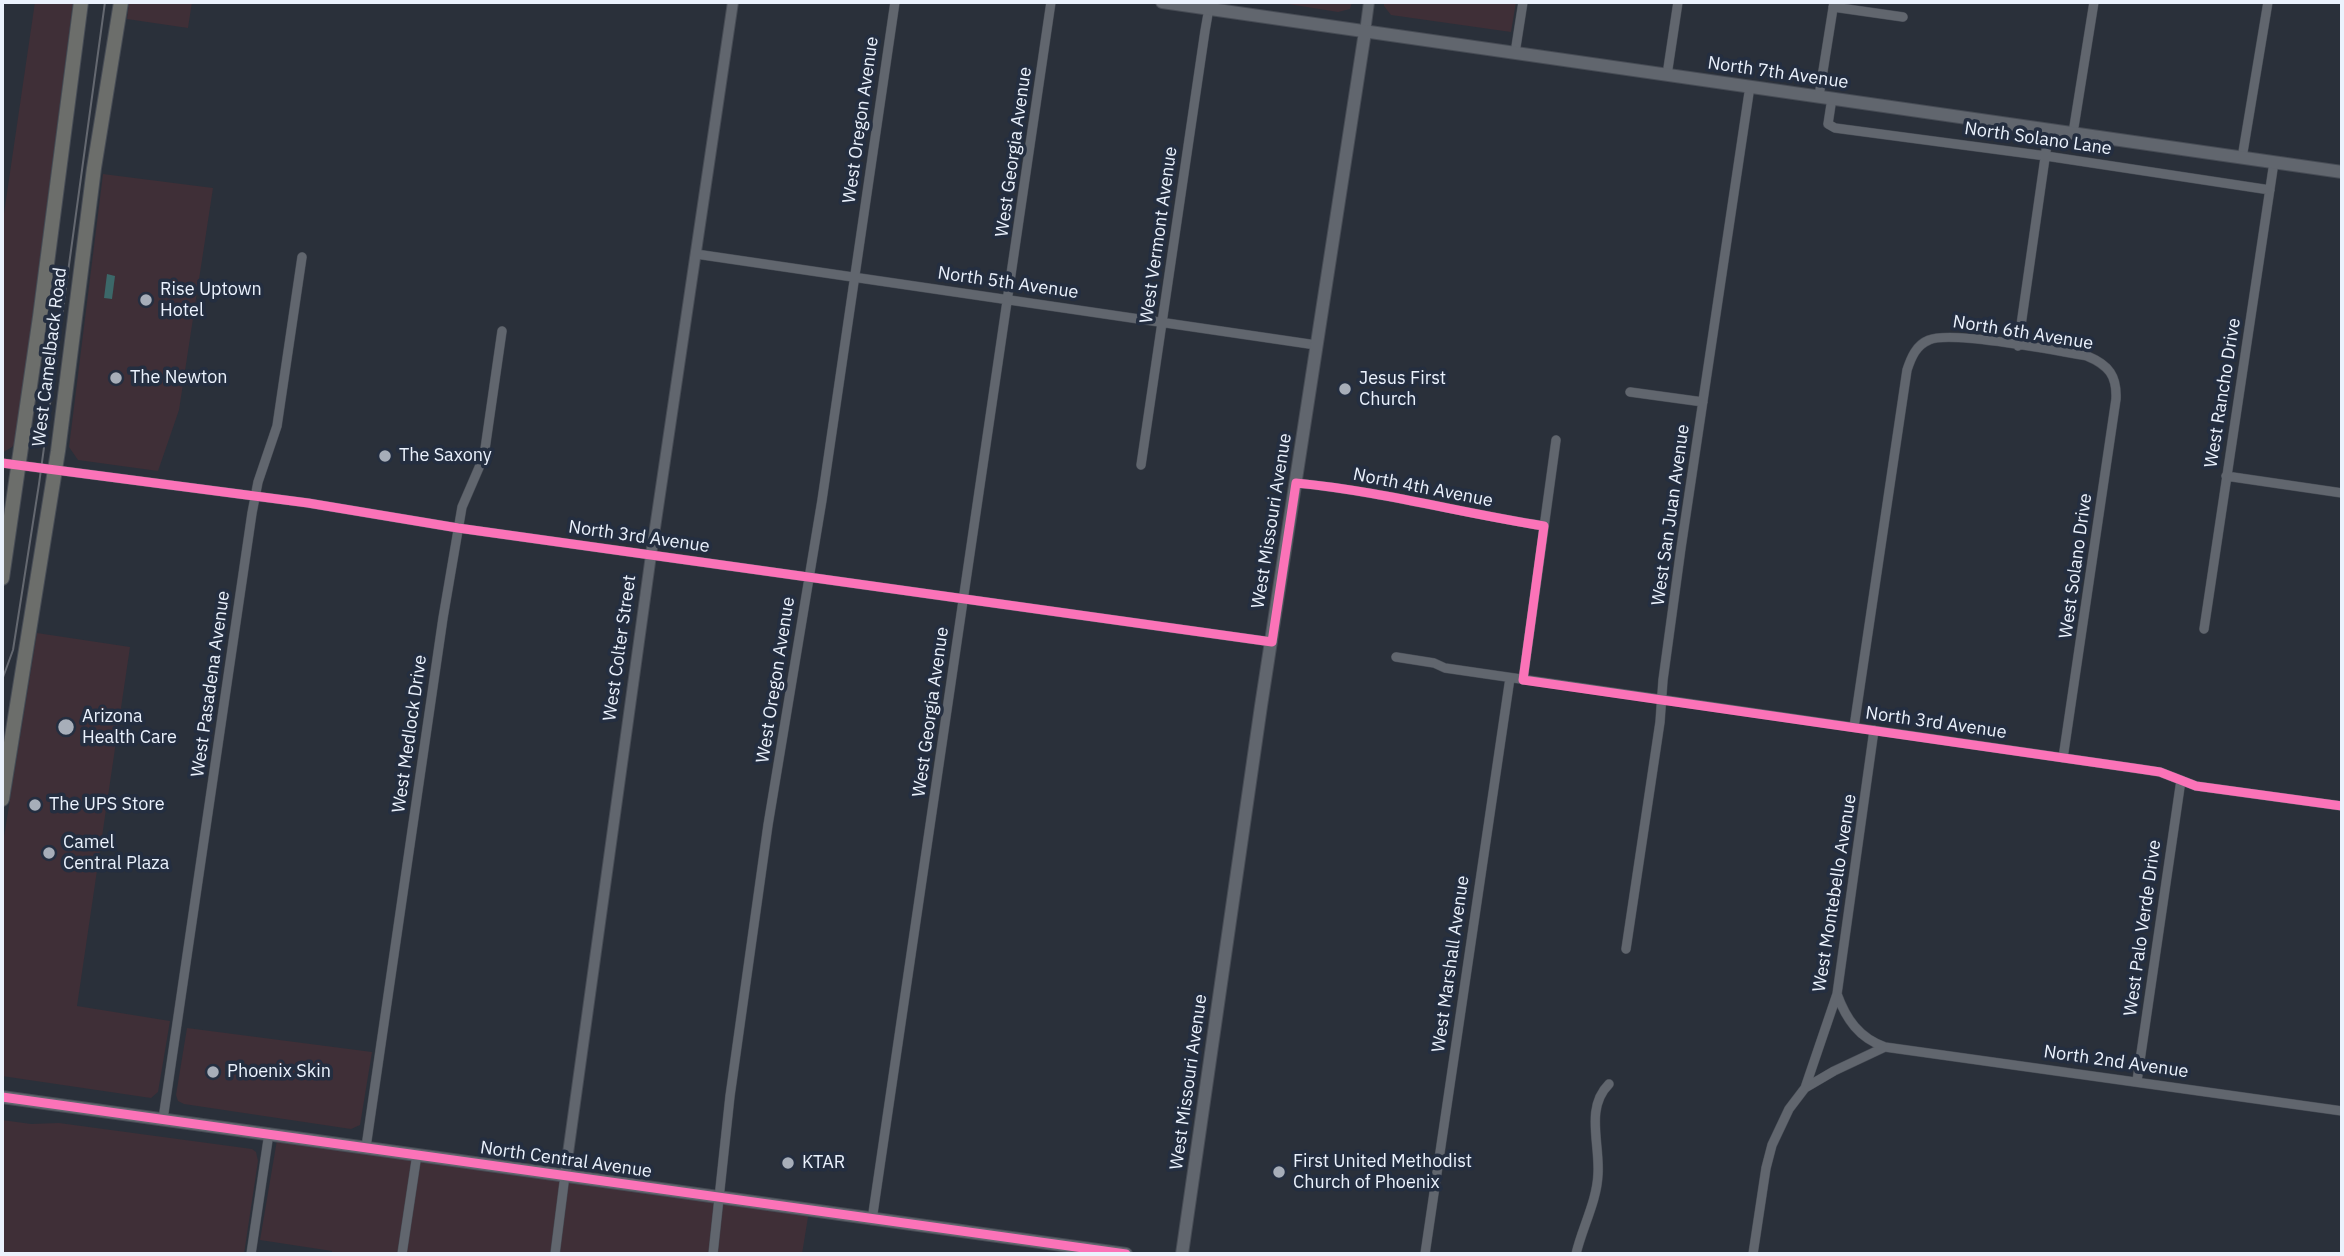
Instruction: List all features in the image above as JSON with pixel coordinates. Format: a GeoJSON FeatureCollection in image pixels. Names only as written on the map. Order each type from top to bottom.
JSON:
{"type":"FeatureCollection","features":[{"type":"Feature","properties":{"kind":"main road","name":"West Camelback Road"},"geometry":{"type":"LineString","coordinates":[[2,578],[81,2]]}},
{"type":"Feature","properties":{"kind":"main road","name":"West Camelback Road"},"geometry":{"type":"LineString","coordinates":[[2,799],[55,469],[93,180],[121,2]]}},
{"type":"Feature","properties":{"kind":"main road","name":"North 7th Avenue"},"geometry":{"type":"LineString","coordinates":[[1162,2],[1211,5],[1365,32],[2342,172]]}},
{"type":"Feature","properties":{"kind":"main road","name":"West Missouri Avenue"},"geometry":{"type":"LineString","coordinates":[[1182,1254],[1316,345],[1365,32]]}},
{"type":"Feature","properties":{"kind":"main road","name":"North Central Avenue"},"geometry":{"type":"LineString","coordinates":[[2,1097],[1126,1254]]}},
{"type":"Feature","properties":{"kind":"street","name":"West Colter Street"},"geometry":{"type":"LineString","coordinates":[[565,1175],[651,555],[733,2]]}},
{"type":"Feature","properties":{"kind":"street","name":"West Oregon Avenue"},"geometry":{"type":"LineString","coordinates":[[713,1254],[730,1096],[768,825],[895,2]]}},
{"type":"Feature","properties":{"kind":"street","name":"West Georgia Avenue"},"geometry":{"type":"LineString","coordinates":[[872,1220],[1051,2]]}},
{"type":"Feature","properties":{"kind":"street","name":"West Missouri Avenue"},"geometry":{"type":"LineString","coordinates":[[1365,32],[1369,2]]}},
{"type":"Feature","properties":{"kind":"street"},"geometry":{"type":"LineString","coordinates":[[1515,53],[1523,2]]}},
{"type":"Feature","properties":{"kind":"street"},"geometry":{"type":"LineString","coordinates":[[1667,75],[1678,2]]}},
{"type":"Feature","properties":{"kind":"street"},"geometry":{"type":"LineString","coordinates":[[2073,133],[2094,2]]}},
{"type":"Feature","properties":{"kind":"street"},"geometry":{"type":"LineString","coordinates":[[2242,158],[2268,2]]}},
{"type":"Feature","properties":{"kind":"street"},"geometry":{"type":"LineString","coordinates":[[1825,97],[1833,4],[1903,18]]}},
{"type":"Feature","properties":{"kind":"street","name":"West Vermont Avenue"},"geometry":{"type":"LineString","coordinates":[[1141,466],[1211,5]]}},
{"type":"Feature","properties":{"kind":"street","name":"West San Juan Avenue"},"geometry":{"type":"LineString","coordinates":[[1626,949],[1750,86]]}},
{"type":"Feature","properties":{"kind":"street","name":"North Solano Lane"},"geometry":{"type":"LineString","coordinates":[[1825,97],[1828,124],[1835,128],[2270,190]]}},
{"type":"Feature","properties":{"kind":"street"},"geometry":{"type":"LineString","coordinates":[[2018,346],[2049,130]]}},
{"type":"Feature","properties":{"kind":"street","name":"West Rancho Drive"},"geometry":{"type":"LineString","coordinates":[[2204,629],[2274,162]]}},
{"type":"Feature","properties":{"kind":"street","name":"North 5th Avenue"},"geometry":{"type":"LineString","coordinates":[[696,254],[1316,345]]}},
{"type":"Feature","properties":{"kind":"street","name":"West Pasadena Avenue"},"geometry":{"type":"LineString","coordinates":[[163,1119],[255,496],[277,426],[302,257]]}},
{"type":"Feature","properties":{"kind":"street","name":"West Medlock Drive"},"geometry":{"type":"LineString","coordinates":[[366,1147],[441,625],[462,507],[484,456],[502,331]]}},
{"type":"Feature","properties":{"kind":"street","name":"North 6th Avenue"},"geometry":{"type":"LineString","coordinates":[[1854,727],[1907,370],[1919,346],[1943,336],[2087,356],[2100,361],[2115,378]]}},
{"type":"Feature","properties":{"kind":"street","name":"West Solano Drive"},"geometry":{"type":"LineString","coordinates":[[2063,758],[2116,399],[2115,378]]}},
{"type":"Feature","properties":{"kind":"street"},"geometry":{"type":"LineString","coordinates":[[1630,392],[1703,402]]}},
{"type":"Feature","properties":{"kind":"street"},"geometry":{"type":"LineString","coordinates":[[1523,680],[1556,440]]}},
{"type":"Feature","properties":{"kind":"street","name":"North 3rd Avenue"},"geometry":{"type":"LineString","coordinates":[[2,463],[255,496],[458,528],[1272,642]]}},
{"type":"Feature","properties":{"kind":"street"},"geometry":{"type":"LineString","coordinates":[[2226,476],[2342,493]]}},
{"type":"Feature","properties":{"kind":"street","name":"North 4th Avenue"},"geometry":{"type":"LineString","coordinates":[[1296,482],[1424,502],[1544,526]]}},
{"type":"Feature","properties":{"kind":"street","name":"North 3rd Avenue"},"geometry":{"type":"LineString","coordinates":[[1396,657],[1523,680],[2160,772],[2196,786],[2342,806]]}},
{"type":"Feature","properties":{"kind":"street","name":"West Marshall Avenue"},"geometry":{"type":"LineString","coordinates":[[1425,1254],[1510,678]]}},
{"type":"Feature","properties":{"kind":"street","name":"West Montebello Avenue"},"geometry":{"type":"LineString","coordinates":[[1753,1254],[1772,1145],[1790,1109],[1805,1088],[1837,995],[1874,730]]}},
{"type":"Feature","properties":{"kind":"street","name":"West Palo Verde Drive"},"geometry":{"type":"LineString","coordinates":[[2137,1081],[2181,780]]}},
{"type":"Feature","properties":{"kind":"street","name":"North 2nd Avenue"},"geometry":{"type":"LineString","coordinates":[[1837,995],[1844,1013],[1858,1031],[1873,1043],[1885,1046],[2342,1111]]}},
{"type":"Feature","properties":{"kind":"street"},"geometry":{"type":"LineString","coordinates":[[1805,1088],[1885,1046]]}},
{"type":"Feature","properties":{"kind":"street"},"geometry":{"type":"LineString","coordinates":[[1576,1254],[1598,1183],[1595,1109],[1600,1094],[1609,1084]]}},
{"type":"Feature","properties":{"kind":"street"},"geometry":{"type":"LineString","coordinates":[[251,1254],[269,1133]]}},
{"type":"Feature","properties":{"kind":"street"},"geometry":{"type":"LineString","coordinates":[[402,1254],[418,1154]]}},
{"type":"Feature","properties":{"kind":"street"},"geometry":{"type":"LineString","coordinates":[[555,1254],[565,1175]]}},
{"type":"Feature","properties":{"kind":"shaded area"},"geometry":{"type":"Polygon","coordinates":[[[35,2],[73,2],[16,442],[2,453],[2,227],[35,2]]]}},
{"type":"Feature","properties":{"kind":"shaded area"},"geometry":{"type":"Polygon","coordinates":[[[129,2],[192,2],[188,28],[127,19],[129,2]]]}},
{"type":"Feature","properties":{"kind":"shaded area"},"geometry":{"type":"Polygon","coordinates":[[[1276,2],[1352,2],[1350,9],[1338,12],[1276,2]]]}},
{"type":"Feature","properties":{"kind":"shaded area"},"geometry":{"type":"Polygon","coordinates":[[[1384,2],[1516,2],[1511,32],[1391,15],[1384,2]]]}},
{"type":"Feature","properties":{"kind":"shaded area"},"geometry":{"type":"Polygon","coordinates":[[[103,174],[213,188],[179,410],[158,471],[78,460],[69,447],[103,174]]]}},
{"type":"Feature","properties":{"kind":"shaded area"},"geometry":{"type":"Polygon","coordinates":[[[107,274],[115,276],[112,299],[104,298],[107,274]]]}},
{"type":"Feature","properties":{"kind":"shaded area"},"geometry":{"type":"Polygon","coordinates":[[[37,633],[130,647],[77,1006],[170,1021],[158,1092],[151,1098],[2,1076],[2,849],[37,633]]]}},
{"type":"Feature","properties":{"kind":"shaded area"},"geometry":{"type":"Polygon","coordinates":[[[187,1028],[372,1052],[360,1125],[351,1129],[178,1101],[176,1095],[187,1028]]]}},
{"type":"Feature","properties":{"kind":"shaded area"},"geometry":{"type":"Polygon","coordinates":[[[2,1120],[31,1124],[59,1123],[252,1149],[256,1152],[258,1161],[244,1254],[2,1254],[2,1120]]]}},
{"type":"Feature","properties":{"kind":"shaded area"},"geometry":{"type":"Polygon","coordinates":[[[278,1134],[809,1211],[802,1254],[332,1254],[332,1251],[260,1240],[278,1134]]]}},
{"type":"Feature","properties":{"kind":"tram line"},"geometry":{"type":"LineString","coordinates":[[2,680],[13,650],[39,484],[105,2]]}},
{"type":"Feature","properties":{"kind":"cycle path"},"geometry":{"type":"LineString","coordinates":[[2,463],[308,503],[458,528],[1272,642],[1296,483],[1327,487],[1544,526],[1523,680],[2160,772],[2196,786],[2342,806]]}},
{"type":"Feature","properties":{"kind":"cycle path"},"geometry":{"type":"LineString","coordinates":[[2,1097],[1126,1254]]}},
{"type":"Feature","properties":{"kind":"place","name":"Rise Uptown Hotel"},"geometry":{"type":"Point","coordinates":[146,300]}},
{"type":"Feature","properties":{"kind":"place","name":"The Newton"},"geometry":{"type":"Point","coordinates":[116,378]}},
{"type":"Feature","properties":{"kind":"place","name":"Jesus First Church"},"geometry":{"type":"Point","coordinates":[1345,389]}},
{"type":"Feature","properties":{"kind":"place","name":"The Saxony"},"geometry":{"type":"Point","coordinates":[385,456]}},
{"type":"Feature","properties":{"kind":"place","name":"Arizona Health Care"},"geometry":{"type":"Point","coordinates":[66,727]}},
{"type":"Feature","properties":{"kind":"place","name":"The UPS Store"},"geometry":{"type":"Point","coordinates":[35,805]}},
{"type":"Feature","properties":{"kind":"place","name":"Camel Central Plaza"},"geometry":{"type":"Point","coordinates":[49,853]}},
{"type":"Feature","properties":{"kind":"place","name":"Phoenix Skin"},"geometry":{"type":"Point","coordinates":[213,1072]}},
{"type":"Feature","properties":{"kind":"place","name":"KTAR"},"geometry":{"type":"Point","coordinates":[788,1163]}},
{"type":"Feature","properties":{"kind":"place","name":"First United Methodist Church of Phoenix"},"geometry":{"type":"Point","coordinates":[1279,1172]}}]}
